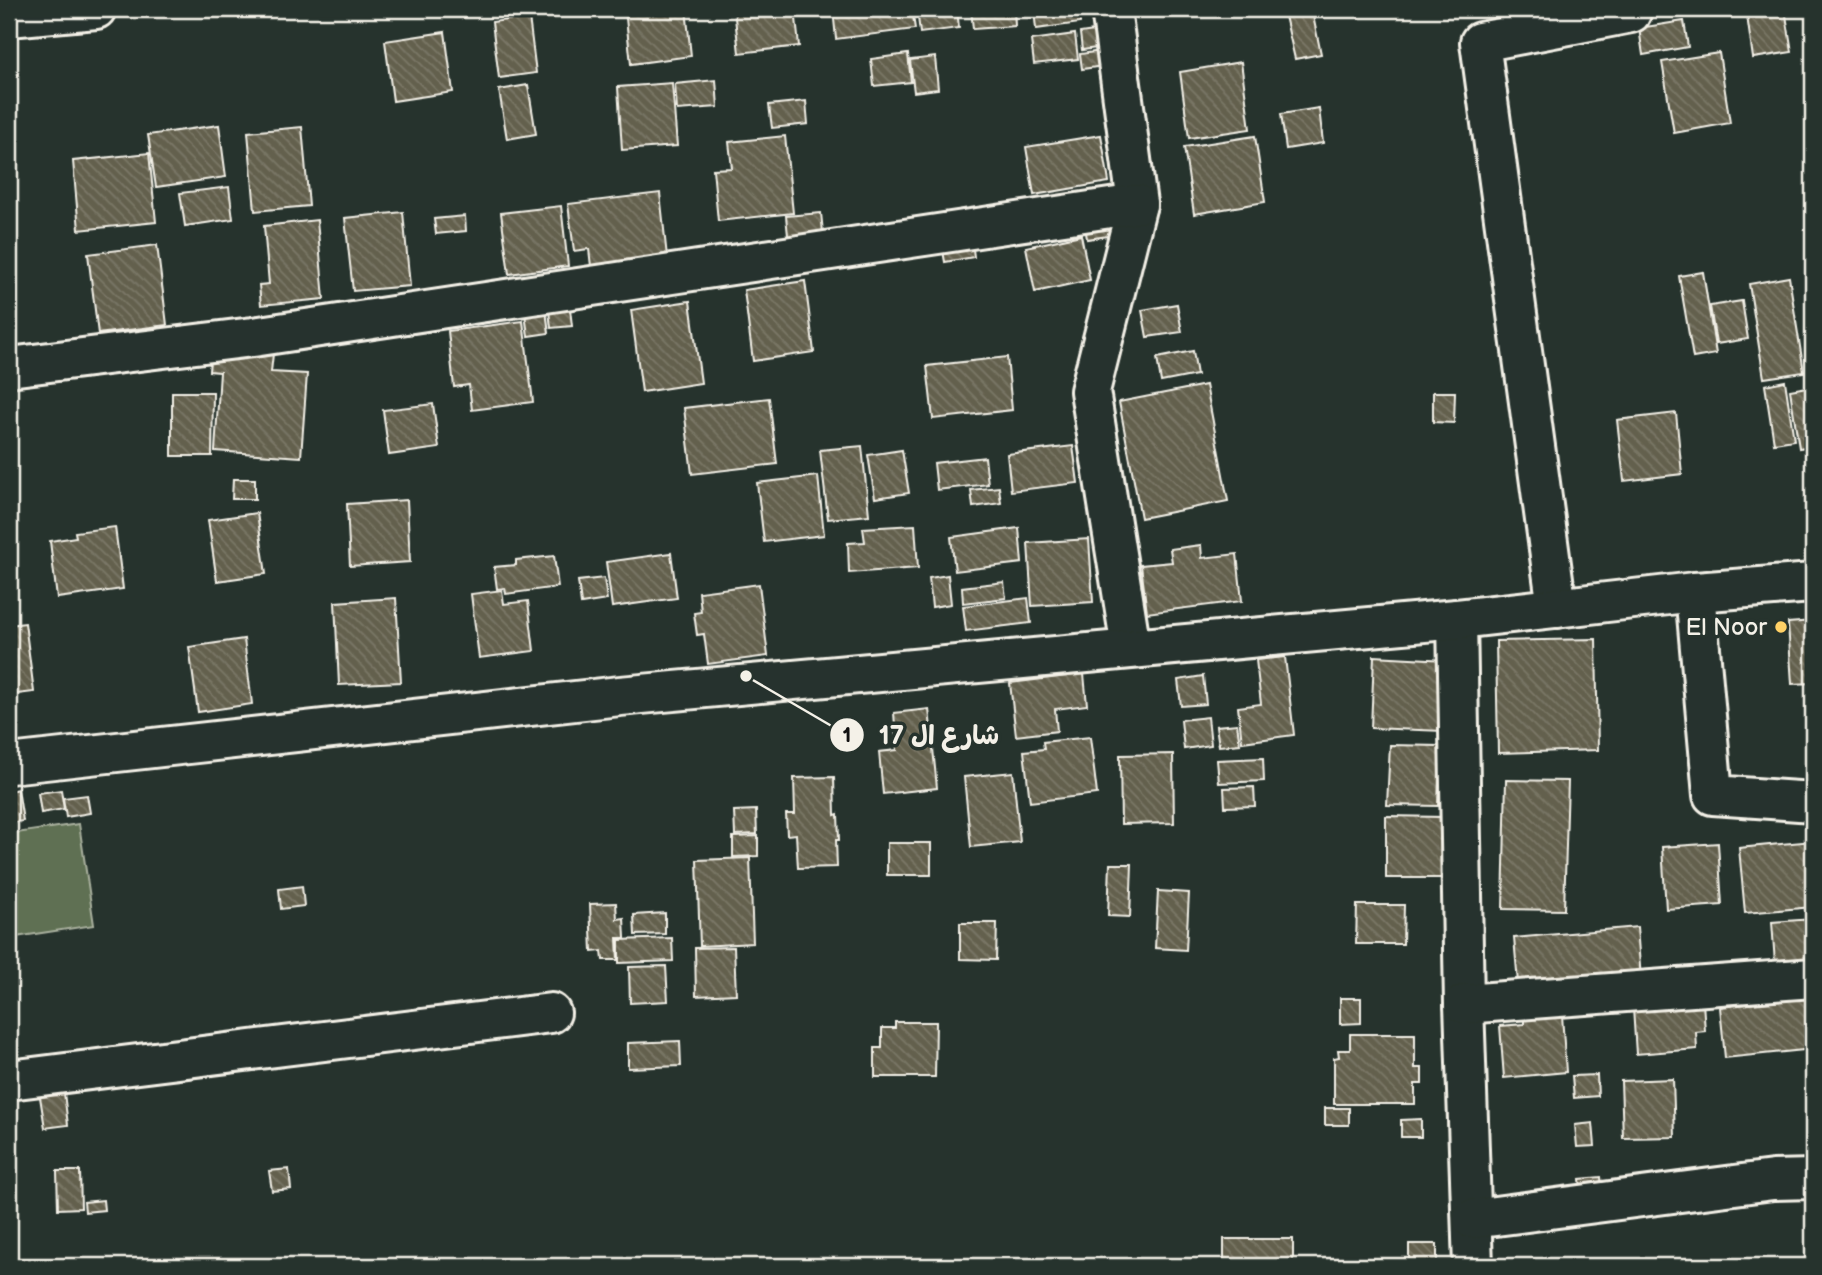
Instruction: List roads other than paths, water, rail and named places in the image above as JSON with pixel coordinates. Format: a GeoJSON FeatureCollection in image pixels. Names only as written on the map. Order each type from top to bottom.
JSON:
{"type":"FeatureCollection","features":[{"type":"Feature","properties":{"kind":"street"},"geometry":{"type":"LineString","coordinates":[[9,17],[96,9]]}},
{"type":"Feature","properties":{"kind":"street"},"geometry":{"type":"LineString","coordinates":[[1111,9],[1138,204],[1090,391],[1128,629]]}},
{"type":"Feature","properties":{"kind":"street"},"geometry":{"type":"LineString","coordinates":[[1557,608],[1480,42],[1631,13]]}},
{"type":"Feature","properties":{"kind":"street"},"geometry":{"type":"LineString","coordinates":[[9,367],[266,335],[1138,204]]}},
{"type":"Feature","properties":{"kind":"street"},"geometry":{"type":"LineString","coordinates":[[9,764],[620,696],[1457,619],[1695,592],[1813,583]]}},
{"type":"Feature","properties":{"kind":"street"},"geometry":{"type":"LineString","coordinates":[[1695,592],[1713,795],[1813,802]]}},
{"type":"Feature","properties":{"kind":"street"},"geometry":{"type":"LineString","coordinates":[[1457,619],[1464,1004],[1473,1266]]}},
{"type":"Feature","properties":{"kind":"street"},"geometry":{"type":"LineString","coordinates":[[1464,1004],[1813,978]]}},
{"type":"Feature","properties":{"kind":"street"},"geometry":{"type":"LineString","coordinates":[[9,1080],[551,1013]]}},
{"type":"Feature","properties":{"kind":"street"},"geometry":{"type":"LineString","coordinates":[[1472,1219],[1773,1180],[1813,1179]]}},
{"type":"Feature","properties":{"kind":"place","name":"El Noor"},"geometry":{"type":"Point","coordinates":[1781,627]}},
{"type":"Feature","properties":{"kind":"place","name":"شارع ال 17"},"geometry":{"type":"Point","coordinates":[746,676]}}]}
